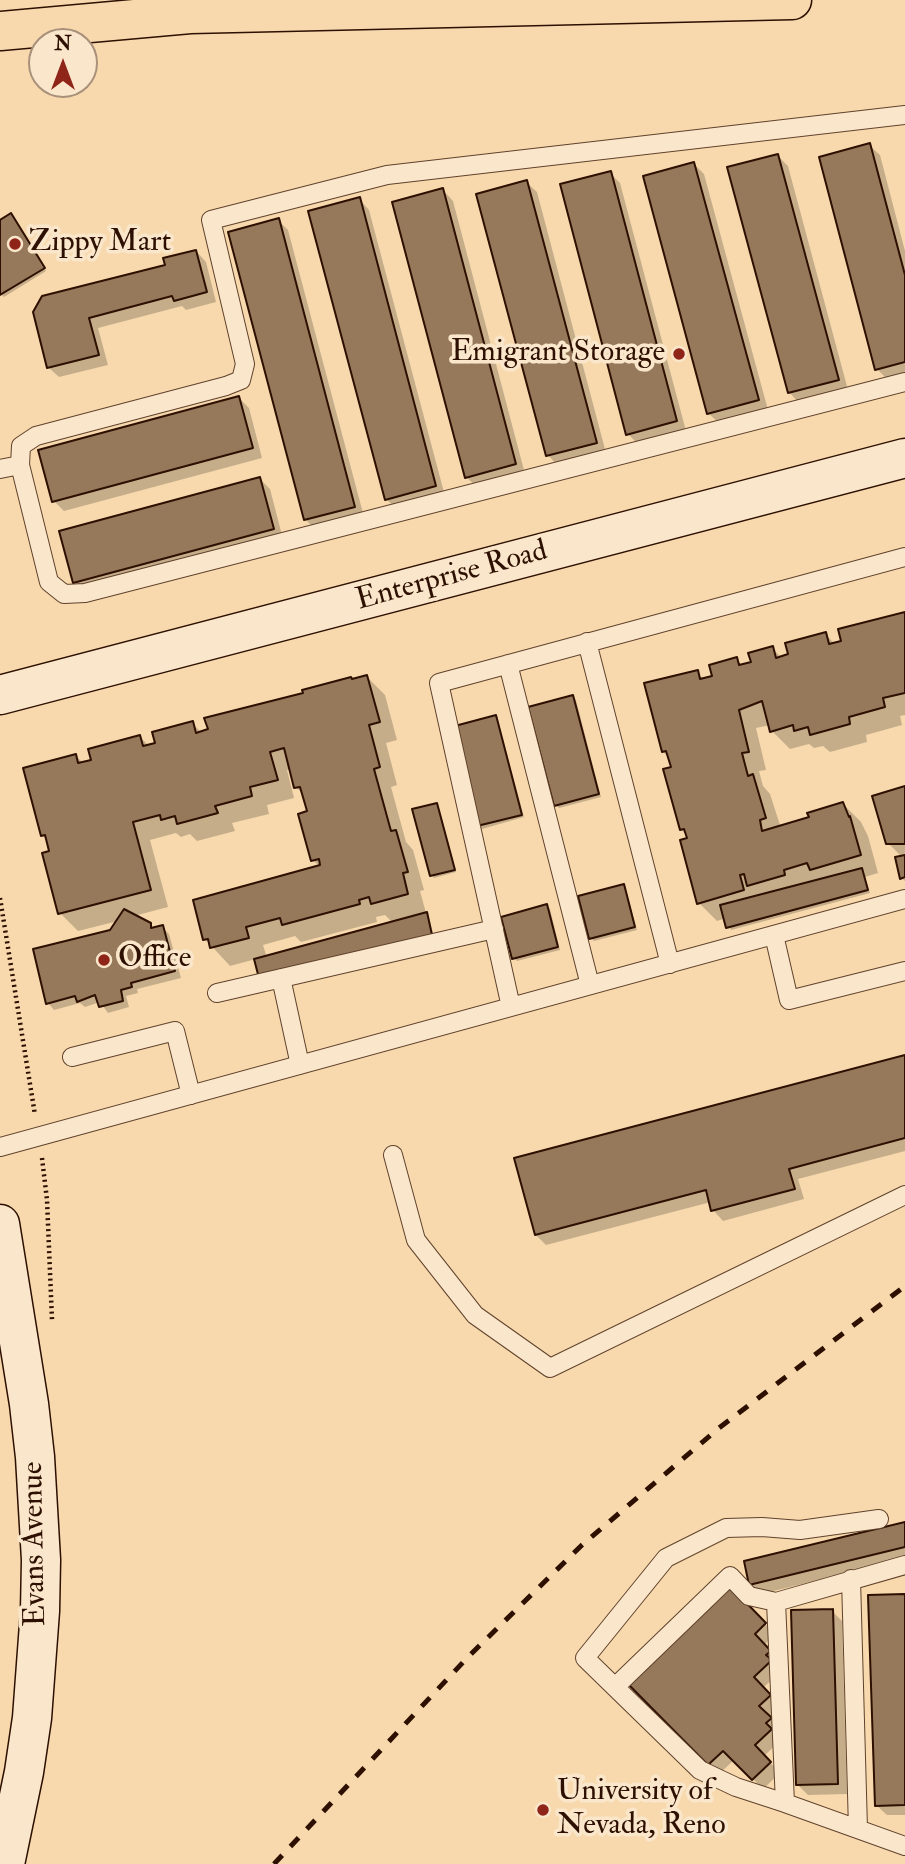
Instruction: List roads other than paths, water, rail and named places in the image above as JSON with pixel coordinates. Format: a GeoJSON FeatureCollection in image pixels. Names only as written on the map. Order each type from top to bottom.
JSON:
{"type":"FeatureCollection","features":[{"type":"Feature","properties":{"kind":"main road"},"geometry":{"type":"LineString","coordinates":[[0,31],[190,14],[792,0]]}},
{"type":"Feature","properties":{"kind":"street","name":"Enterprise Road"},"geometry":{"type":"LineString","coordinates":[[0,695],[905,458]]}},
{"type":"Feature","properties":{"kind":"street","name":"Evans Avenue"},"geometry":{"type":"LineString","coordinates":[[0,1224],[36,1457],[41,1560],[32,1718],[5,1864]]}},
{"type":"Feature","properties":{"kind":"lane"},"geometry":{"type":"LineString","coordinates":[[905,115],[387,175],[211,220],[245,364],[241,380],[36,436],[21,446],[20,465],[49,582],[64,593],[85,593],[905,382]]}},
{"type":"Feature","properties":{"kind":"lane"},"geometry":{"type":"LineString","coordinates":[[0,469],[20,465]]}},
{"type":"Feature","properties":{"kind":"lane"},"geometry":{"type":"LineString","coordinates":[[512,1007],[439,683],[905,557]]}},
{"type":"Feature","properties":{"kind":"lane"},"geometry":{"type":"LineString","coordinates":[[587,642],[670,964]]}},
{"type":"Feature","properties":{"kind":"lane"},"geometry":{"type":"LineString","coordinates":[[508,664],[590,985]]}},
{"type":"Feature","properties":{"kind":"lane"},"geometry":{"type":"LineString","coordinates":[[0,1147],[905,899]]}},
{"type":"Feature","properties":{"kind":"lane"},"geometry":{"type":"LineString","coordinates":[[217,993],[494,929]]}},
{"type":"Feature","properties":{"kind":"lane"},"geometry":{"type":"LineString","coordinates":[[774,935],[789,1000],[905,971]]}},
{"type":"Feature","properties":{"kind":"lane"},"geometry":{"type":"LineString","coordinates":[[281,978],[300,1065]]}},
{"type":"Feature","properties":{"kind":"lane"},"geometry":{"type":"LineString","coordinates":[[72,1056],[175,1031],[191,1094]]}},
{"type":"Feature","properties":{"kind":"lane"},"geometry":{"type":"LineString","coordinates":[[393,1155],[416,1240],[475,1315],[550,1368],[905,1195]]}},
{"type":"Feature","properties":{"kind":"lane"},"geometry":{"type":"LineString","coordinates":[[880,1519],[800,1530],[726,1528],[666,1559],[585,1658],[700,1770],[736,1787],[905,1846]]}},
{"type":"Feature","properties":{"kind":"lane"},"geometry":{"type":"LineString","coordinates":[[615,1687],[730,1576],[750,1595],[776,1602],[905,1565]]}},
{"type":"Feature","properties":{"kind":"lane"},"geometry":{"type":"LineString","coordinates":[[851,1579],[858,1829]]}},
{"type":"Feature","properties":{"kind":"lane"},"geometry":{"type":"LineString","coordinates":[[776,1602],[785,1803]]}},
{"type":"Feature","properties":{"kind":"railway"},"geometry":{"type":"LineString","coordinates":[[274,1864],[468,1657],[582,1545],[719,1428],[905,1286]]}},
{"type":"Feature","properties":{"kind":"place","name":"Zippy Mart"},"geometry":{"type":"Point","coordinates":[15,244]}},
{"type":"Feature","properties":{"kind":"place","name":"Emigrant Storage"},"geometry":{"type":"Point","coordinates":[679,354]}},
{"type":"Feature","properties":{"kind":"place","name":"Office"},"geometry":{"type":"Point","coordinates":[104,960]}},
{"type":"Feature","properties":{"kind":"place","name":"University of Nevada, Reno"},"geometry":{"type":"Point","coordinates":[543,1810]}}]}
